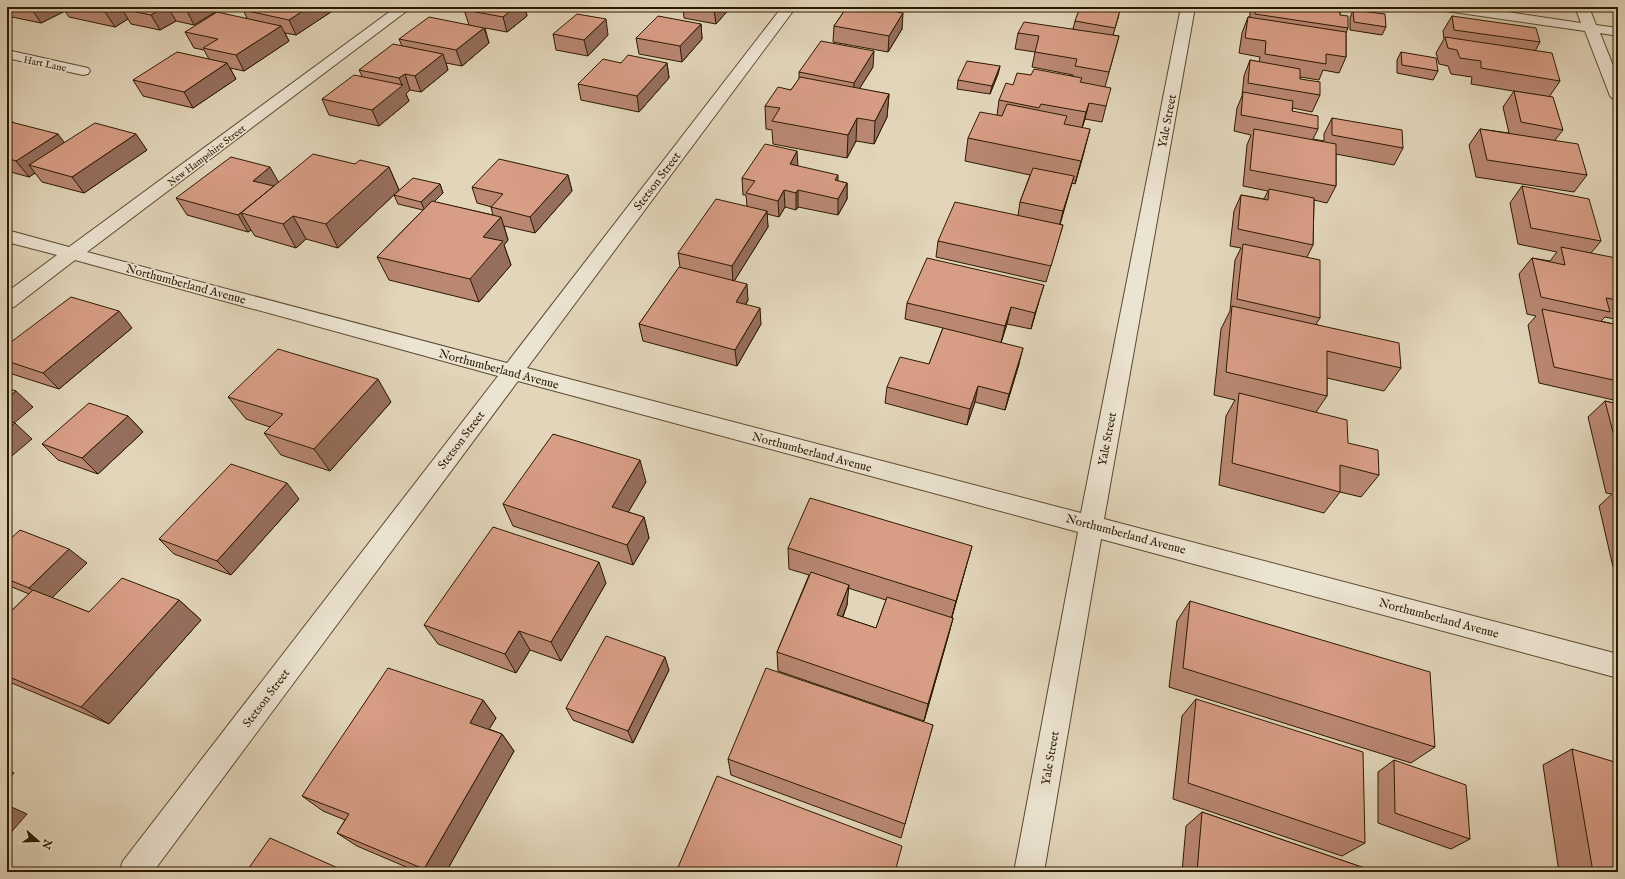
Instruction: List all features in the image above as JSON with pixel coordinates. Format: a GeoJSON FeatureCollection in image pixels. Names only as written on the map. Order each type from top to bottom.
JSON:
{"type":"FeatureCollection","features":[{"type":"Feature","properties":{"kind":"street","name":"New Hampshire Street"},"geometry":{"type":"LineString","coordinates":[[7,302],[405,7]]}},
{"type":"Feature","properties":{"kind":"street","name":"Stetson Street"},"geometry":{"type":"LineString","coordinates":[[134,872],[789,7]]}},
{"type":"Feature","properties":{"kind":"street","name":"Yale Street"},"geometry":{"type":"LineString","coordinates":[[1030,872],[1091,525],[1188,7]]}},
{"type":"Feature","properties":{"kind":"street"},"geometry":{"type":"LineString","coordinates":[[1446,7],[1618,32]]}},
{"type":"Feature","properties":{"kind":"street"},"geometry":{"type":"LineString","coordinates":[[1582,7],[1618,96]]}},
{"type":"Feature","properties":{"kind":"street","name":"Hart Lane"},"geometry":{"type":"LineString","coordinates":[[7,54],[83,71]]}},
{"type":"Feature","properties":{"kind":"street","name":"Northumberland Avenue"},"geometry":{"type":"LineString","coordinates":[[7,236],[1618,666]]}},
{"type":"Feature","properties":{"kind":"building"},"geometry":{"type":"Polygon","coordinates":[[[83,7],[114,7],[105,12],[83,7]]]}},
{"type":"Feature","properties":{"kind":"building"},"geometry":{"type":"Polygon","coordinates":[[[125,7],[165,7],[151,15],[122,9],[125,7]]]}},
{"type":"Feature","properties":{"kind":"building"},"geometry":{"type":"Polygon","coordinates":[[[175,7],[190,7],[186,9],[175,7]]]}},
{"type":"Feature","properties":{"kind":"building"},"geometry":{"type":"Polygon","coordinates":[[[248,7],[309,7],[289,20],[243,10],[248,7]]]}},
{"type":"Feature","properties":{"kind":"building"},"geometry":{"type":"Polygon","coordinates":[[[468,7],[515,7],[503,17],[465,10],[468,7]]]}},
{"type":"Feature","properties":{"kind":"building"},"geometry":{"type":"Polygon","coordinates":[[[705,7],[716,7],[714,9],[705,7]]]}},
{"type":"Feature","properties":{"kind":"building"},"geometry":{"type":"Polygon","coordinates":[[[847,7],[866,7],[903,13],[889,36],[834,26],[847,7]]]}},
{"type":"Feature","properties":{"kind":"building"},"geometry":{"type":"Polygon","coordinates":[[[1080,7],[1121,7],[1115,28],[1075,21],[1080,7]]]}},
{"type":"Feature","properties":{"kind":"building"},"geometry":{"type":"Polygon","coordinates":[[[1255,7],[1340,7],[1340,15],[1348,16],[1348,28],[1255,14],[1255,7]]]}},
{"type":"Feature","properties":{"kind":"building"},"geometry":{"type":"Polygon","coordinates":[[[1353,10],[1385,14],[1386,27],[1354,22],[1353,10]]]}},
{"type":"Feature","properties":{"kind":"building"},"geometry":{"type":"Polygon","coordinates":[[[217,12],[281,26],[236,55],[203,48],[218,39],[185,32],[217,12]]]}},
{"type":"Feature","properties":{"kind":"building"},"geometry":{"type":"Polygon","coordinates":[[[577,14],[606,19],[584,40],[553,34],[577,14]]]}},
{"type":"Feature","properties":{"kind":"building"},"geometry":{"type":"Polygon","coordinates":[[[658,16],[701,24],[680,46],[636,38],[658,16]]]}},
{"type":"Feature","properties":{"kind":"building"},"geometry":{"type":"Polygon","coordinates":[[[1452,16],[1536,28],[1540,42],[1454,30],[1452,16]]]}},
{"type":"Feature","properties":{"kind":"building"},"geometry":{"type":"Polygon","coordinates":[[[429,17],[484,28],[456,50],[399,39],[429,17]]]}},
{"type":"Feature","properties":{"kind":"building"},"geometry":{"type":"Polygon","coordinates":[[[1248,17],[1346,32],[1346,57],[1326,54],[1326,64],[1265,54],[1266,41],[1245,38],[1248,17]]]}},
{"type":"Feature","properties":{"kind":"building"},"geometry":{"type":"Polygon","coordinates":[[[1024,22],[1119,36],[1109,72],[1075,66],[1077,59],[1035,52],[1039,36],[1018,33],[1024,22]]]}},
{"type":"Feature","properties":{"kind":"building"},"geometry":{"type":"Polygon","coordinates":[[[1445,37],[1552,53],[1560,81],[1481,68],[1481,61],[1460,58],[1457,50],[1448,48],[1445,37]]]}},
{"type":"Feature","properties":{"kind":"building"},"geometry":{"type":"Polygon","coordinates":[[[821,41],[874,51],[854,83],[799,72],[821,41]]]}},
{"type":"Feature","properties":{"kind":"building"},"geometry":{"type":"Polygon","coordinates":[[[393,44],[443,54],[415,76],[405,74],[399,78],[359,70],[393,44]]]}},
{"type":"Feature","properties":{"kind":"building"},"geometry":{"type":"Polygon","coordinates":[[[177,52],[227,63],[184,92],[133,80],[177,52]]]}},
{"type":"Feature","properties":{"kind":"building"},"geometry":{"type":"Polygon","coordinates":[[[1401,52],[1436,58],[1438,71],[1402,65],[1401,52]]]}},
{"type":"Feature","properties":{"kind":"building"},"geometry":{"type":"Polygon","coordinates":[[[628,55],[667,63],[637,96],[578,84],[603,59],[621,63],[628,55]]]}},
{"type":"Feature","properties":{"kind":"building"},"geometry":{"type":"Polygon","coordinates":[[[1250,60],[1300,69],[1300,79],[1320,82],[1320,95],[1248,83],[1250,60]]]}},
{"type":"Feature","properties":{"kind":"building"},"geometry":{"type":"Polygon","coordinates":[[[967,61],[1000,66],[992,86],[958,80],[967,61]]]}},
{"type":"Feature","properties":{"kind":"building"},"geometry":{"type":"Polygon","coordinates":[[[1034,69],[1082,78],[1080,82],[1111,88],[1106,106],[1089,103],[1086,112],[1041,104],[1039,108],[999,100],[1006,83],[1013,85],[1017,73],[1031,75],[1034,69]]]}},
{"type":"Feature","properties":{"kind":"building"},"geometry":{"type":"Polygon","coordinates":[[[354,75],[403,85],[372,110],[322,99],[354,75]]]}},
{"type":"Feature","properties":{"kind":"building"},"geometry":{"type":"Polygon","coordinates":[[[800,77],[889,94],[875,121],[857,118],[848,135],[772,121],[780,108],[765,106],[778,87],[791,90],[800,77]]]}},
{"type":"Feature","properties":{"kind":"building"},"geometry":{"type":"Polygon","coordinates":[[[1514,91],[1553,97],[1563,130],[1521,122],[1514,91]]]}},
{"type":"Feature","properties":{"kind":"building"},"geometry":{"type":"Polygon","coordinates":[[[1243,92],[1293,101],[1292,111],[1318,116],[1318,129],[1241,115],[1243,92]]]}},
{"type":"Feature","properties":{"kind":"building"},"geometry":{"type":"Polygon","coordinates":[[[1007,104],[1067,116],[1064,124],[1090,129],[1081,161],[968,138],[980,112],[1002,116],[1007,104]]]}},
{"type":"Feature","properties":{"kind":"building"},"geometry":{"type":"Polygon","coordinates":[[[1332,118],[1402,130],[1403,148],[1332,135],[1332,118]]]}},
{"type":"Feature","properties":{"kind":"building"},"geometry":{"type":"Polygon","coordinates":[[[7,121],[58,134],[16,161],[7,158],[7,121]]]}},
{"type":"Feature","properties":{"kind":"building"},"geometry":{"type":"Polygon","coordinates":[[[95,123],[136,134],[72,177],[29,165],[95,123]]]}},
{"type":"Feature","properties":{"kind":"building"},"geometry":{"type":"Polygon","coordinates":[[[1254,129],[1336,144],[1336,186],[1250,170],[1254,129]]]}},
{"type":"Feature","properties":{"kind":"building"},"geometry":{"type":"Polygon","coordinates":[[[1480,129],[1578,144],[1587,175],[1487,160],[1480,129]]]}},
{"type":"Feature","properties":{"kind":"building"},"geometry":{"type":"Polygon","coordinates":[[[765,144],[797,151],[790,164],[838,175],[835,180],[847,183],[838,199],[798,190],[796,193],[784,190],[778,201],[746,193],[755,181],[742,178],[765,144]]]}},
{"type":"Feature","properties":{"kind":"building"},"geometry":{"type":"Polygon","coordinates":[[[313,154],[355,164],[360,160],[389,167],[326,224],[293,216],[283,224],[241,213],[313,154]]]}},
{"type":"Feature","properties":{"kind":"building"},"geometry":{"type":"Polygon","coordinates":[[[231,157],[270,167],[253,181],[274,186],[238,215],[176,198],[231,157]]]}},
{"type":"Feature","properties":{"kind":"building"},"geometry":{"type":"Polygon","coordinates":[[[499,159],[568,175],[530,217],[491,207],[503,194],[472,187],[499,159]]]}},
{"type":"Feature","properties":{"kind":"building"},"geometry":{"type":"Polygon","coordinates":[[[1033,168],[1074,176],[1063,211],[1020,202],[1033,168]]]}},
{"type":"Feature","properties":{"kind":"building"},"geometry":{"type":"Polygon","coordinates":[[[413,178],[440,184],[421,202],[394,195],[413,178]]]}},
{"type":"Feature","properties":{"kind":"building"},"geometry":{"type":"Polygon","coordinates":[[[1522,186],[1589,199],[1601,241],[1531,228],[1522,186]]]}},
{"type":"Feature","properties":{"kind":"building"},"geometry":{"type":"Polygon","coordinates":[[[1269,189],[1314,198],[1313,245],[1238,229],[1241,195],[1268,200],[1269,189]]]}},
{"type":"Feature","properties":{"kind":"building"},"geometry":{"type":"Polygon","coordinates":[[[716,199],[767,211],[732,266],[678,253],[716,199]]]}},
{"type":"Feature","properties":{"kind":"building"},"geometry":{"type":"Polygon","coordinates":[[[432,201],[501,217],[483,237],[503,241],[470,279],[377,257],[432,201]]]}},
{"type":"Feature","properties":{"kind":"building"},"geometry":{"type":"Polygon","coordinates":[[[955,202],[1063,225],[1051,266],[938,241],[955,202]]]}},
{"type":"Feature","properties":{"kind":"building"},"geometry":{"type":"Polygon","coordinates":[[[1243,244],[1320,260],[1320,318],[1237,299],[1243,244]]]}},
{"type":"Feature","properties":{"kind":"building"},"geometry":{"type":"Polygon","coordinates":[[[1561,247],[1616,258],[1618,264],[1618,300],[1606,298],[1610,312],[1541,297],[1532,258],[1565,265],[1561,247]]]}},
{"type":"Feature","properties":{"kind":"building"},"geometry":{"type":"Polygon","coordinates":[[[927,258],[1044,285],[1035,313],[1011,307],[1005,326],[907,303],[927,258]]]}},
{"type":"Feature","properties":{"kind":"building"},"geometry":{"type":"Polygon","coordinates":[[[679,267],[747,284],[736,302],[760,308],[735,350],[639,324],[679,267]]]}},
{"type":"Feature","properties":{"kind":"building"},"geometry":{"type":"Polygon","coordinates":[[[71,297],[119,311],[43,373],[7,361],[7,345],[71,297]]]}},
{"type":"Feature","properties":{"kind":"building"},"geometry":{"type":"Polygon","coordinates":[[[1232,306],[1399,343],[1401,368],[1327,351],[1327,396],[1226,372],[1232,306]]]}},
{"type":"Feature","properties":{"kind":"building"},"geometry":{"type":"Polygon","coordinates":[[[1542,309],[1618,325],[1618,381],[1554,367],[1542,309]]]}},
{"type":"Feature","properties":{"kind":"building"},"geometry":{"type":"Polygon","coordinates":[[[943,328],[1023,348],[1009,394],[978,386],[970,409],[887,387],[900,357],[929,364],[943,328]]]}},
{"type":"Feature","properties":{"kind":"building"},"geometry":{"type":"Polygon","coordinates":[[[278,349],[378,379],[314,449],[264,433],[283,414],[228,397],[278,349]]]}},
{"type":"Feature","properties":{"kind":"building"},"geometry":{"type":"Polygon","coordinates":[[[7,388],[16,391],[7,399],[7,388]]]}},
{"type":"Feature","properties":{"kind":"building"},"geometry":{"type":"Polygon","coordinates":[[[1239,393],[1347,420],[1348,443],[1378,450],[1379,475],[1340,465],[1340,492],[1232,463],[1239,393]]]}},
{"type":"Feature","properties":{"kind":"building"},"geometry":{"type":"Polygon","coordinates":[[[1605,401],[1618,404],[1618,452],[1605,401]]]}},
{"type":"Feature","properties":{"kind":"building"},"geometry":{"type":"Polygon","coordinates":[[[89,403],[128,416],[82,458],[42,444],[89,403]]]}},
{"type":"Feature","properties":{"kind":"building"},"geometry":{"type":"Polygon","coordinates":[[[7,420],[15,423],[7,430],[7,420]]]}},
{"type":"Feature","properties":{"kind":"building"},"geometry":{"type":"Polygon","coordinates":[[[553,434],[640,460],[612,507],[644,517],[627,545],[503,504],[553,434]]]}},
{"type":"Feature","properties":{"kind":"building"},"geometry":{"type":"Polygon","coordinates":[[[231,464],[287,483],[217,561],[159,539],[231,464]]]}},
{"type":"Feature","properties":{"kind":"building"},"geometry":{"type":"Polygon","coordinates":[[[810,498],[972,546],[956,601],[788,548],[810,498]]]}},
{"type":"Feature","properties":{"kind":"building"},"geometry":{"type":"Polygon","coordinates":[[[493,527],[599,562],[551,642],[519,631],[505,654],[424,625],[493,527]]]}},
{"type":"Feature","properties":{"kind":"building"},"geometry":{"type":"Polygon","coordinates":[[[20,530],[69,549],[29,588],[7,579],[7,542],[20,530]]]}},
{"type":"Feature","properties":{"kind":"building"},"geometry":{"type":"Polygon","coordinates":[[[811,572],[849,585],[837,615],[876,628],[887,597],[953,618],[928,704],[777,652],[811,572]]]}},
{"type":"Feature","properties":{"kind":"building"},"geometry":{"type":"Polygon","coordinates":[[[122,578],[179,600],[81,707],[7,676],[7,615],[33,590],[89,612],[122,578]]]}},
{"type":"Feature","properties":{"kind":"building"},"geometry":{"type":"Polygon","coordinates":[[[1190,601],[1430,672],[1435,747],[1183,668],[1190,601]]]}},
{"type":"Feature","properties":{"kind":"building"},"geometry":{"type":"Polygon","coordinates":[[[606,636],[665,657],[628,731],[566,708],[606,636]]]}},
{"type":"Feature","properties":{"kind":"building"},"geometry":{"type":"Polygon","coordinates":[[[388,668],[483,700],[470,723],[502,734],[424,869],[337,833],[349,814],[302,796],[388,668]]]}},
{"type":"Feature","properties":{"kind":"building"},"geometry":{"type":"Polygon","coordinates":[[[766,668],[933,725],[905,824],[728,759],[766,668]]]}},
{"type":"Feature","properties":{"kind":"building"},"geometry":{"type":"Polygon","coordinates":[[[1196,699],[1363,752],[1365,843],[1188,783],[1196,699]]]}},
{"type":"Feature","properties":{"kind":"building"},"geometry":{"type":"Polygon","coordinates":[[[1572,749],[1618,763],[1618,872],[1593,872],[1572,749]]]}},
{"type":"Feature","properties":{"kind":"building"},"geometry":{"type":"Polygon","coordinates":[[[1394,760],[1466,785],[1470,839],[1395,813],[1394,760]]]}},
{"type":"Feature","properties":{"kind":"building"},"geometry":{"type":"Polygon","coordinates":[[[717,776],[902,846],[895,872],[676,872],[717,776]]]}},
{"type":"Feature","properties":{"kind":"building"},"geometry":{"type":"Polygon","coordinates":[[[1202,812],[1376,872],[1197,872],[1202,812]]]}},
{"type":"Feature","properties":{"kind":"building"},"geometry":{"type":"Polygon","coordinates":[[[270,838],[347,872],[246,872],[270,838]]]}}]}
